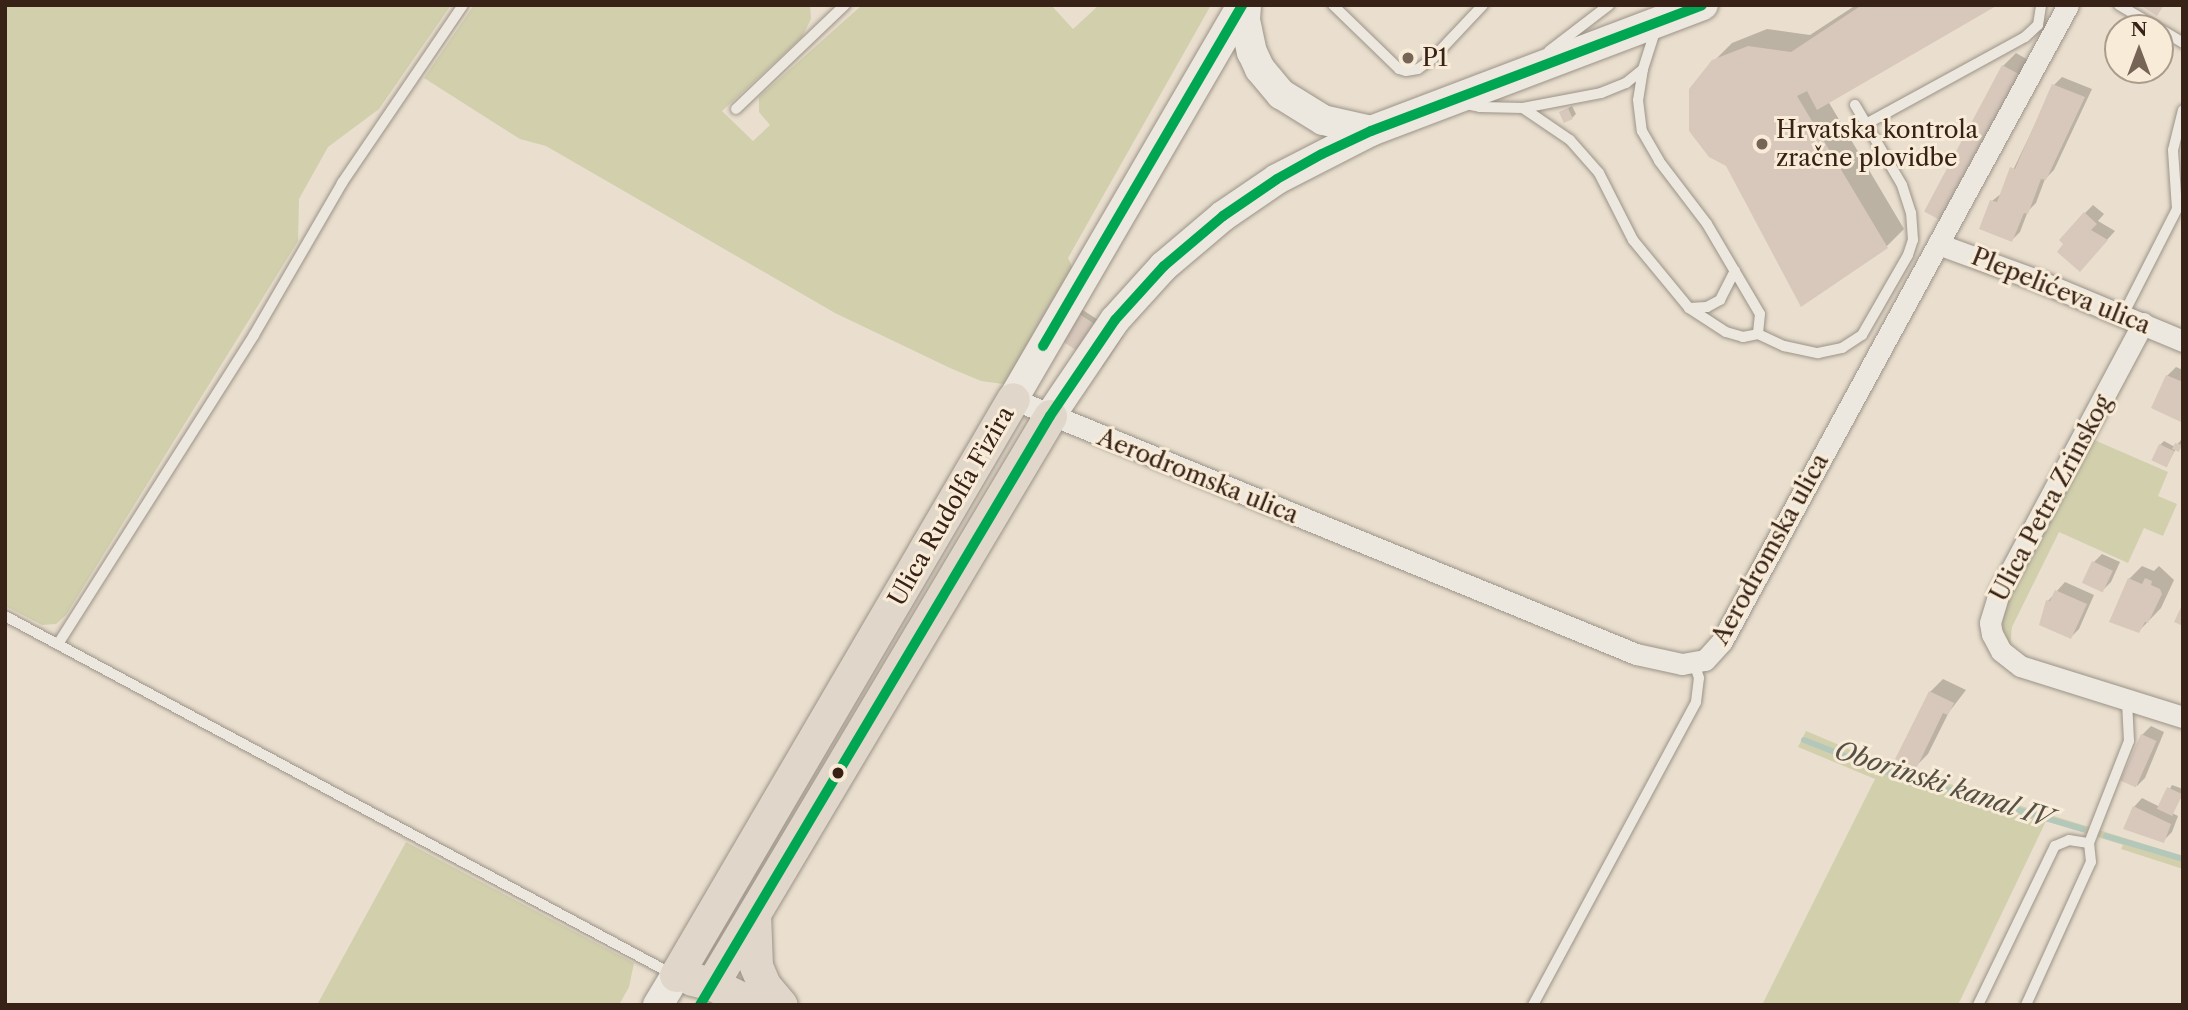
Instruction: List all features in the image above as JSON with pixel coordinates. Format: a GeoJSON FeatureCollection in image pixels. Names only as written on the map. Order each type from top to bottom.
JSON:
{"type":"FeatureCollection","features":[{"type":"Feature","properties":{"kind":"main road","name":"Ulica Rudolfa Fizira"},"geometry":{"type":"LineString","coordinates":[[676,975],[1013,399]]}},
{"type":"Feature","properties":{"kind":"main road","name":"Ulica Rudolfa Fizira"},"geometry":{"type":"LineString","coordinates":[[704,999],[1050,416]]}},
{"type":"Feature","properties":{"kind":"main road"},"geometry":{"type":"LineString","coordinates":[[754,912],[753,945],[756,966],[764,985],[781,1005]]}},
{"type":"Feature","properties":{"kind":"main road"},"geometry":{"type":"LineString","coordinates":[[676,975],[704,999],[755,1005]]}},
{"type":"Feature","properties":{"kind":"street"},"geometry":{"type":"LineString","coordinates":[[1244,5],[1252,52],[1260,69],[1281,94],[1306,112],[1323,120],[1371,131]]}},
{"type":"Feature","properties":{"kind":"street","name":"Ulica Rudolfa Fizira"},"geometry":{"type":"LineString","coordinates":[[1013,399],[1244,5]]}},
{"type":"Feature","properties":{"kind":"street","name":"Ulica Rudolfa Fizira"},"geometry":{"type":"LineString","coordinates":[[1050,416],[1119,314],[1164,265],[1223,216],[1277,179],[1371,131],[1515,75],[1659,14],[1703,5]]}},
{"type":"Feature","properties":{"kind":"street","name":"Aerodromska ulica"},"geometry":{"type":"LineString","coordinates":[[1013,399],[1636,654],[1668,663],[1694,663],[1705,660],[1722,641],[2068,5]]}},
{"type":"Feature","properties":{"kind":"street","name":"Plepelićeva ulica"},"geometry":{"type":"LineString","coordinates":[[1938,244],[2183,341]]}},
{"type":"Feature","properties":{"kind":"street","name":"Ulica Petra Zrinskog"},"geometry":{"type":"LineString","coordinates":[[2143,323],[1999,593],[1990,624],[2001,651],[2020,667],[2183,717]]}},
{"type":"Feature","properties":{"kind":"street","name":"Ulica Rudolfa Fizira"},"geometry":{"type":"LineString","coordinates":[[658,1005],[676,975]]}},
{"type":"Feature","properties":{"kind":"lane"},"geometry":{"type":"LineString","coordinates":[[58,644],[254,335],[342,183],[463,5]]}},
{"type":"Feature","properties":{"kind":"lane"},"geometry":{"type":"LineString","coordinates":[[736,109],[845,5]]}},
{"type":"Feature","properties":{"kind":"lane"},"geometry":{"type":"LineString","coordinates":[[1337,9],[1399,69],[1418,69],[1483,5]]}},
{"type":"Feature","properties":{"kind":"lane"},"geometry":{"type":"LineString","coordinates":[[1515,75],[1609,5]]}},
{"type":"Feature","properties":{"kind":"lane"},"geometry":{"type":"LineString","coordinates":[[1866,124],[2025,37],[2038,25],[2041,5]]}},
{"type":"Feature","properties":{"kind":"lane"},"geometry":{"type":"LineString","coordinates":[[1659,14],[1643,69],[1638,100],[1643,131],[1659,161],[1707,224],[1760,314],[1758,334]]}},
{"type":"Feature","properties":{"kind":"lane"},"geometry":{"type":"LineString","coordinates":[[1452,100],[1480,107],[1523,108],[1601,93],[1626,83],[1643,69]]}},
{"type":"Feature","properties":{"kind":"lane"},"geometry":{"type":"LineString","coordinates":[[1523,108],[1570,140],[1599,173],[1633,240],[1689,308],[1726,332],[1743,337],[1758,334],[1784,346],[1818,352],[1854,342],[1871,321],[1908,255],[1914,230],[1908,198],[1855,105]]}},
{"type":"Feature","properties":{"kind":"lane"},"geometry":{"type":"LineString","coordinates":[[2123,315],[2177,209],[2173,150],[2183,110]]}},
{"type":"Feature","properties":{"kind":"lane"},"geometry":{"type":"LineString","coordinates":[[1689,308],[1707,307],[1720,300],[1735,271]]}},
{"type":"Feature","properties":{"kind":"lane"},"geometry":{"type":"LineString","coordinates":[[5,616],[676,975]]}},
{"type":"Feature","properties":{"kind":"lane"},"geometry":{"type":"LineString","coordinates":[[1533,1005],[1696,702],[1699,678],[1694,663]]}},
{"type":"Feature","properties":{"kind":"lane"},"geometry":{"type":"LineString","coordinates":[[2026,1005],[2091,862],[2089,844],[2129,741],[2127,701]]}},
{"type":"Feature","properties":{"kind":"lane"},"geometry":{"type":"LineString","coordinates":[[1978,1005],[2055,846],[2069,840],[2089,844]]}},
{"type":"Feature","properties":{"kind":"shaded area"},"geometry":{"type":"Polygon","coordinates":[[[5,5],[451,5],[379,109],[328,147],[299,199],[298,241],[66,615],[56,624],[42,625],[5,606],[5,5]]]}},
{"type":"Feature","properties":{"kind":"shaded area"},"geometry":{"type":"Polygon","coordinates":[[[474,5],[810,5],[811,19],[802,37],[722,111],[753,141],[770,125],[759,112],[759,97],[862,5],[1051,5],[1073,29],[1099,5],[1211,5],[1068,258],[1075,273],[1014,381],[1003,384],[981,381],[950,368],[835,313],[546,146],[520,139],[424,78],[474,5]]]}},
{"type":"Feature","properties":{"kind":"shaded area"},"geometry":{"type":"Polygon","coordinates":[[[2092,439],[2168,472],[2158,496],[2177,504],[2163,536],[2144,528],[2128,563],[2059,532],[2012,627],[2010,646],[2002,627],[2005,602],[2092,439]]]}},
{"type":"Feature","properties":{"kind":"shaded area"},"geometry":{"type":"Polygon","coordinates":[[[1806,731],[1882,763],[2183,856],[2183,869],[2121,849],[2123,845],[2046,821],[1958,1005],[1762,1005],[1875,779],[1798,747],[1806,731]]]}},
{"type":"Feature","properties":{"kind":"shaded area"},"geometry":{"type":"Polygon","coordinates":[[[406,842],[634,963],[629,987],[619,1005],[317,1005],[406,842]]]}},
{"type":"Feature","properties":{"kind":"building","name":"Hrvatska kontrola zračne plovidbe"},"geometry":{"type":"Polygon","coordinates":[[[1862,5],[1998,5],[1817,110],[1807,91],[1797,96],[1888,248],[1801,307],[1726,166],[1709,157],[1689,131],[1689,89],[1712,60],[1748,46],[1791,52],[1862,5]]]}},
{"type":"Feature","properties":{"kind":"building"},"geometry":{"type":"Polygon","coordinates":[[[2140,5],[2164,5],[2158,14],[2140,5]]]}},
{"type":"Feature","properties":{"kind":"building"},"geometry":{"type":"Polygon","coordinates":[[[2002,65],[2019,74],[1941,220],[1924,212],[2002,65]]]}},
{"type":"Feature","properties":{"kind":"building"},"geometry":{"type":"Polygon","coordinates":[[[2052,84],[2085,97],[2046,180],[2041,179],[2028,214],[2024,213],[2012,242],[1979,229],[1990,200],[1997,202],[2010,167],[2015,169],[2052,84]]]}},
{"type":"Feature","properties":{"kind":"building"},"geometry":{"type":"Polygon","coordinates":[[[1568,108],[1573,119],[1564,123],[1559,112],[1568,108]]]}},
{"type":"Feature","properties":{"kind":"building"},"geometry":{"type":"Polygon","coordinates":[[[2084,212],[2097,224],[2091,230],[2108,240],[2080,272],[2057,252],[2063,244],[2059,240],[2084,212]]]}},
{"type":"Feature","properties":{"kind":"building"},"geometry":{"type":"Polygon","coordinates":[[[1053,297],[1120,341],[1103,367],[1036,324],[1053,297]]]}},
{"type":"Feature","properties":{"kind":"building"},"geometry":{"type":"Polygon","coordinates":[[[2166,375],[2183,382],[2183,423],[2151,408],[2166,375]]]}},
{"type":"Feature","properties":{"kind":"building"},"geometry":{"type":"Polygon","coordinates":[[[2175,443],[2182,445],[2179,452],[2172,449],[2175,443]]]}},
{"type":"Feature","properties":{"kind":"building"},"geometry":{"type":"Polygon","coordinates":[[[2159,444],[2174,451],[2167,467],[2151,460],[2159,444]]]}},
{"type":"Feature","properties":{"kind":"building"},"geometry":{"type":"Polygon","coordinates":[[[2092,561],[2113,571],[2103,592],[2082,583],[2092,561]]]}},
{"type":"Feature","properties":{"kind":"building"},"geometry":{"type":"Polygon","coordinates":[[[2128,578],[2142,584],[2145,578],[2152,581],[2151,585],[2160,589],[2162,594],[2148,623],[2145,622],[2139,633],[2109,622],[2128,578]]]}},
{"type":"Feature","properties":{"kind":"building"},"geometry":{"type":"Polygon","coordinates":[[[2055,590],[2087,604],[2071,639],[2039,625],[2046,600],[2050,601],[2055,590]]]}},
{"type":"Feature","properties":{"kind":"building"},"geometry":{"type":"Polygon","coordinates":[[[2183,603],[2183,626],[2174,622],[2183,603]]]}},
{"type":"Feature","properties":{"kind":"building"},"geometry":{"type":"Polygon","coordinates":[[[1929,691],[1954,703],[1948,715],[1943,713],[1916,769],[1895,759],[1929,691]]]}},
{"type":"Feature","properties":{"kind":"building"},"geometry":{"type":"Polygon","coordinates":[[[2141,734],[2157,741],[2136,788],[2120,781],[2141,734]]]}},
{"type":"Feature","properties":{"kind":"building"},"geometry":{"type":"Polygon","coordinates":[[[2167,787],[2182,794],[2172,816],[2157,809],[2167,787]]]}},
{"type":"Feature","properties":{"kind":"building"},"geometry":{"type":"Polygon","coordinates":[[[2133,806],[2171,824],[2164,843],[2123,829],[2133,806]]]}},
{"type":"Feature","properties":{"kind":"waterway","name":"Oborinski kanal IV"},"geometry":{"type":"LineString","coordinates":[[1804,740],[1881,770],[2083,829]]}},
{"type":"Feature","properties":{"kind":"waterway","name":"Oborinski kanal IV"},"geometry":{"type":"LineString","coordinates":[[2106,836],[2183,859]]}},
{"type":"Feature","properties":{"kind":"transit line"},"geometry":{"type":"LineString","coordinates":[[1043,346],[1242,5]]}},
{"type":"Feature","properties":{"kind":"transit line"},"geometry":{"type":"LineString","coordinates":[[700,1005],[1050,416],[1115,320],[1164,266],[1223,216],[1277,179],[1322,154],[1371,131],[1702,5]]}},
{"type":"Feature","properties":{"kind":"place","name":"P1"},"geometry":{"type":"Point","coordinates":[1408,58]}},
{"type":"Feature","properties":{"kind":"place","name":"Hrvatska kontrola zračne plovidbe"},"geometry":{"type":"Point","coordinates":[1762,144]}}]}
